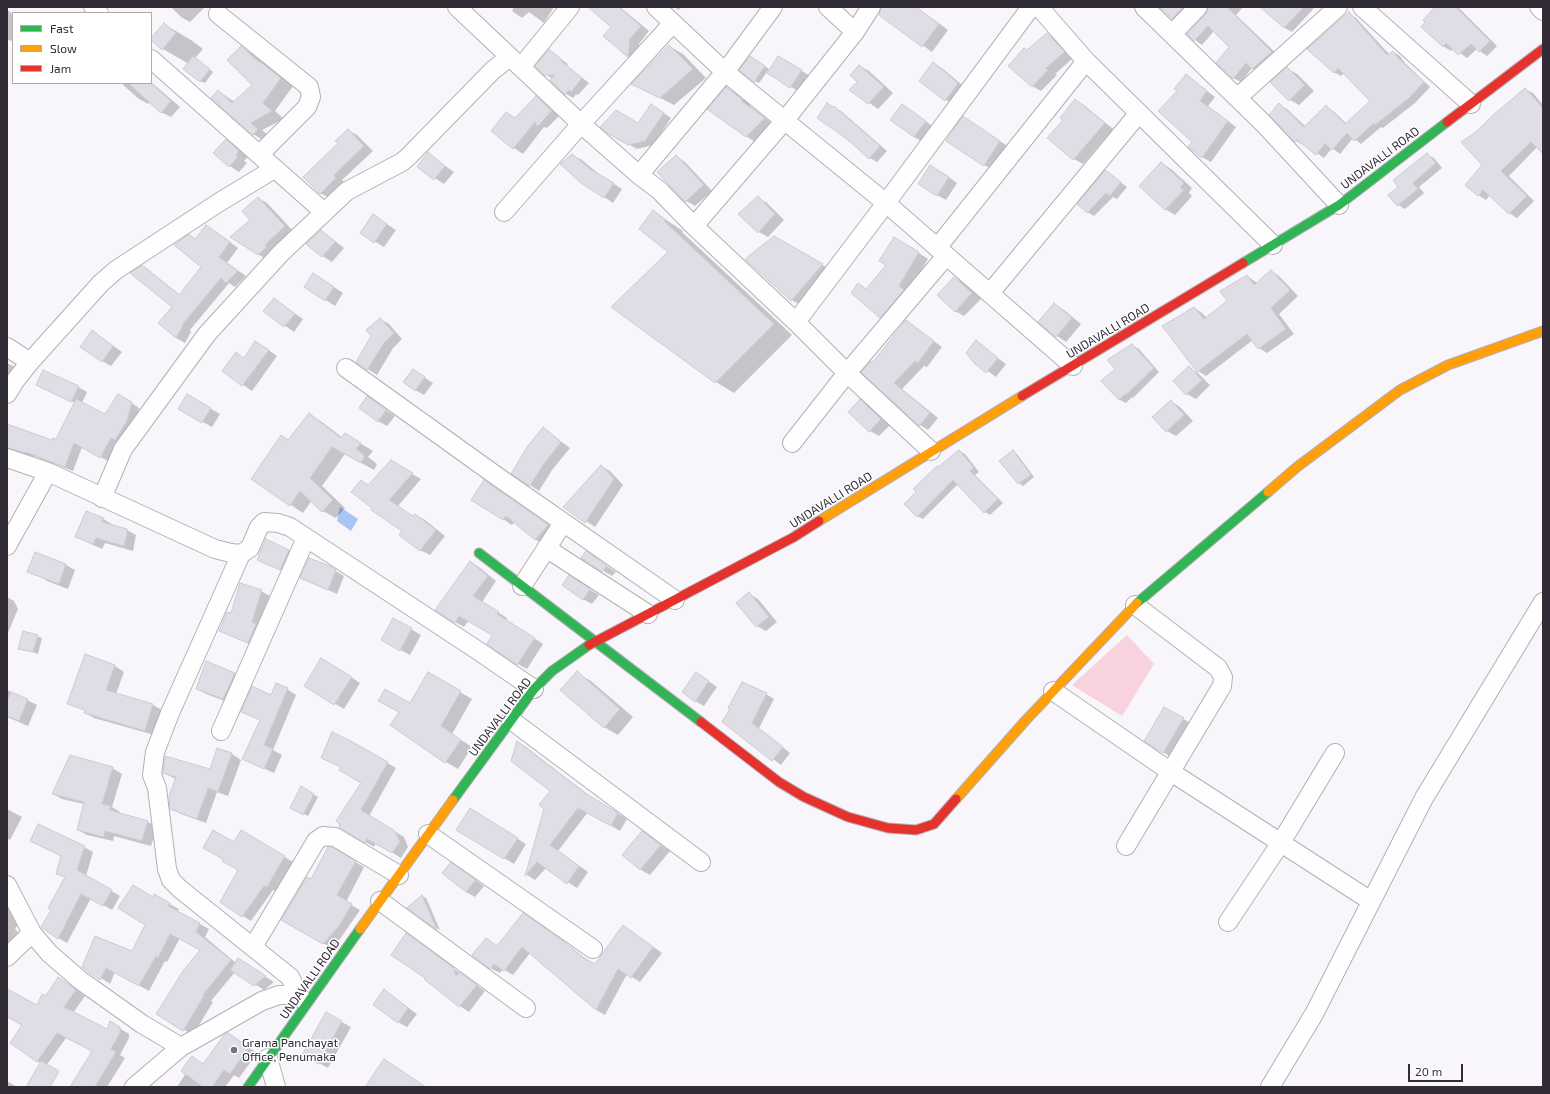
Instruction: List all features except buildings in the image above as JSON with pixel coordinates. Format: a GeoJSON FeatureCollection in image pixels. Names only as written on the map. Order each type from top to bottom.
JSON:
{"type":"FeatureCollection","features":[{"type":"Feature","properties":{"kind":"main road","name":"UNDAVALLI ROAD"},"geometry":{"type":"LineString","coordinates":[[248,1087],[308,1001],[511,720],[534,689],[552,671],[595,641],[794,537],[931,451],[1339,205],[1543,49]]}},
{"type":"Feature","properties":{"kind":"main road"},"geometry":{"type":"LineString","coordinates":[[479,553],[779,782],[804,797],[848,818],[888,828],[916,830],[934,824],[1053,691],[1135,605],[1297,466],[1400,390],[1448,365],[1543,330]]}},
{"type":"Feature","properties":{"kind":"street"},"geometry":{"type":"LineString","coordinates":[[457,7],[581,124],[639,175],[659,190],[694,226],[796,322],[847,373],[931,451]]}},
{"type":"Feature","properties":{"kind":"street"},"geometry":{"type":"LineString","coordinates":[[102,498],[123,449],[207,334],[281,252],[347,191],[402,162],[493,70],[515,62],[570,7]]}},
{"type":"Feature","properties":{"kind":"street"},"geometry":{"type":"LineString","coordinates":[[656,7],[726,72],[886,203],[1073,366]]}},
{"type":"Feature","properties":{"kind":"street"},"geometry":{"type":"LineString","coordinates":[[639,175],[726,72],[773,7]]}},
{"type":"Feature","properties":{"kind":"street"},"geometry":{"type":"LineString","coordinates":[[828,7],[855,32]]}},
{"type":"Feature","properties":{"kind":"street"},"geometry":{"type":"LineString","coordinates":[[694,226],[785,120],[855,32],[871,7]]}},
{"type":"Feature","properties":{"kind":"street"},"geometry":{"type":"LineString","coordinates":[[796,322],[1031,7]]}},
{"type":"Feature","properties":{"kind":"street"},"geometry":{"type":"LineString","coordinates":[[1039,7],[1086,61],[1273,245]]}},
{"type":"Feature","properties":{"kind":"street"},"geometry":{"type":"LineString","coordinates":[[1144,7],[1262,123],[1339,205]]}},
{"type":"Feature","properties":{"kind":"street"},"geometry":{"type":"LineString","coordinates":[[1172,34],[1198,7]]}},
{"type":"Feature","properties":{"kind":"street"},"geometry":{"type":"LineString","coordinates":[[1237,98],[1338,7]]}},
{"type":"Feature","properties":{"kind":"street"},"geometry":{"type":"LineString","coordinates":[[1362,7],[1471,104]]}},
{"type":"Feature","properties":{"kind":"street"},"geometry":{"type":"LineString","coordinates":[[1539,7],[1543,11]]}},
{"type":"Feature","properties":{"kind":"street"},"geometry":{"type":"LineString","coordinates":[[218,14],[309,87],[311,97],[307,107],[259,155]]}},
{"type":"Feature","properties":{"kind":"street"},"geometry":{"type":"LineString","coordinates":[[504,212],[581,124],[673,23]]}},
{"type":"Feature","properties":{"kind":"street"},"geometry":{"type":"LineString","coordinates":[[152,60],[324,212]]}},
{"type":"Feature","properties":{"kind":"street"},"geometry":{"type":"LineString","coordinates":[[792,443],[942,252],[1086,61]]}},
{"type":"Feature","properties":{"kind":"street"},"geometry":{"type":"LineString","coordinates":[[990,294],[1139,113]]}},
{"type":"Feature","properties":{"kind":"street"},"geometry":{"type":"LineString","coordinates":[[7,394],[30,362],[101,283],[116,270],[218,203],[274,169]]}},
{"type":"Feature","properties":{"kind":"street"},"geometry":{"type":"LineString","coordinates":[[7,347],[30,362]]}},
{"type":"Feature","properties":{"kind":"street"},"geometry":{"type":"LineString","coordinates":[[346,368],[675,600]]}},
{"type":"Feature","properties":{"kind":"street"},"geometry":{"type":"LineString","coordinates":[[7,458],[48,472],[215,549],[231,554],[240,554],[250,548],[259,527],[264,522],[278,523],[290,527],[534,689]]}},
{"type":"Feature","properties":{"kind":"street"},"geometry":{"type":"LineString","coordinates":[[7,546],[48,472]]}},
{"type":"Feature","properties":{"kind":"street"},"geometry":{"type":"LineString","coordinates":[[522,586],[563,522]]}},
{"type":"Feature","properties":{"kind":"street"},"geometry":{"type":"LineString","coordinates":[[221,731],[306,538]]}},
{"type":"Feature","properties":{"kind":"street"},"geometry":{"type":"LineString","coordinates":[[546,548],[648,614]]}},
{"type":"Feature","properties":{"kind":"street"},"geometry":{"type":"LineString","coordinates":[[240,554],[170,713],[155,752],[152,775],[157,788],[167,869],[171,880],[290,977],[293,983],[292,995]]}},
{"type":"Feature","properties":{"kind":"street"},"geometry":{"type":"LineString","coordinates":[[1270,1087],[1314,1014],[1424,798],[1543,602]]}},
{"type":"Feature","properties":{"kind":"street"},"geometry":{"type":"LineString","coordinates":[[1126,846],[1222,686],[1223,677],[1218,668],[1135,605]]}},
{"type":"Feature","properties":{"kind":"street"},"geometry":{"type":"LineString","coordinates":[[1053,691],[1171,772],[1280,844],[1371,901]]}},
{"type":"Feature","properties":{"kind":"street"},"geometry":{"type":"LineString","coordinates":[[511,720],[702,862]]}},
{"type":"Feature","properties":{"kind":"street"},"geometry":{"type":"LineString","coordinates":[[1228,922],[1280,844],[1335,753]]}},
{"type":"Feature","properties":{"kind":"street"},"geometry":{"type":"LineString","coordinates":[[428,834],[593,949]]}},
{"type":"Feature","properties":{"kind":"street"},"geometry":{"type":"LineString","coordinates":[[253,947],[316,841],[323,836],[335,837],[399,875]]}},
{"type":"Feature","properties":{"kind":"street"},"geometry":{"type":"LineString","coordinates":[[7,885],[32,933],[50,953],[80,980],[142,1024],[181,1047]]}},
{"type":"Feature","properties":{"kind":"street"},"geometry":{"type":"LineString","coordinates":[[380,901],[526,1008]]}},
{"type":"Feature","properties":{"kind":"street"},"geometry":{"type":"LineString","coordinates":[[7,957],[32,933]]}},
{"type":"Feature","properties":{"kind":"street"},"geometry":{"type":"LineString","coordinates":[[134,1087],[181,1047],[262,1001],[279,995],[292,995],[308,1001]]}},
{"type":"Feature","properties":{"kind":"street"},"geometry":{"type":"LineString","coordinates":[[268,1058],[276,1087]]}},
{"type":"Feature","properties":{"kind":"shaded area"},"geometry":{"type":"Polygon","coordinates":[[[1127,635],[1154,664],[1122,716],[1072,685],[1127,635]]]}},
{"type":"Feature","properties":{"kind":"water"},"geometry":{"type":"Polygon","coordinates":[[[340,507],[358,519],[351,531],[337,521],[340,507]]]}},
{"type":"Feature","properties":{"kind":"traffic: fast"},"geometry":{"type":"LineString","coordinates":[[1243,263],[1339,205],[1447,122]]}},
{"type":"Feature","properties":{"kind":"traffic: fast"},"geometry":{"type":"LineString","coordinates":[[1137,603],[1268,492]]}},
{"type":"Feature","properties":{"kind":"traffic: fast"},"geometry":{"type":"LineString","coordinates":[[479,553],[701,722]]}},
{"type":"Feature","properties":{"kind":"traffic: fast"},"geometry":{"type":"LineString","coordinates":[[453,800],[534,689],[552,671],[589,645]]}},
{"type":"Feature","properties":{"kind":"traffic: fast"},"geometry":{"type":"LineString","coordinates":[[248,1087],[360,929]]}},
{"type":"Feature","properties":{"kind":"traffic: slow"},"geometry":{"type":"LineString","coordinates":[[1268,492],[1297,467],[1400,390],[1448,365],[1543,331]]}},
{"type":"Feature","properties":{"kind":"traffic: slow"},"geometry":{"type":"LineString","coordinates":[[819,521],[1022,396]]}},
{"type":"Feature","properties":{"kind":"traffic: slow"},"geometry":{"type":"LineString","coordinates":[[956,799],[1026,720],[1137,603]]}},
{"type":"Feature","properties":{"kind":"traffic: slow"},"geometry":{"type":"LineString","coordinates":[[360,929],[453,800]]}},
{"type":"Feature","properties":{"kind":"traffic: jam"},"geometry":{"type":"LineString","coordinates":[[1447,122],[1543,49]]}},
{"type":"Feature","properties":{"kind":"traffic: jam"},"geometry":{"type":"LineString","coordinates":[[1022,396],[1243,263]]}},
{"type":"Feature","properties":{"kind":"traffic: jam"},"geometry":{"type":"LineString","coordinates":[[589,645],[794,537],[819,521]]}},
{"type":"Feature","properties":{"kind":"traffic: jam"},"geometry":{"type":"LineString","coordinates":[[701,722],[779,782],[804,797],[848,817],[888,828],[916,830],[934,824],[956,799]]}},
{"type":"Feature","properties":{"kind":"place","name":"Grama Panchayat Office, Penumaka"},"geometry":{"type":"Point","coordinates":[234,1050]}}]}
